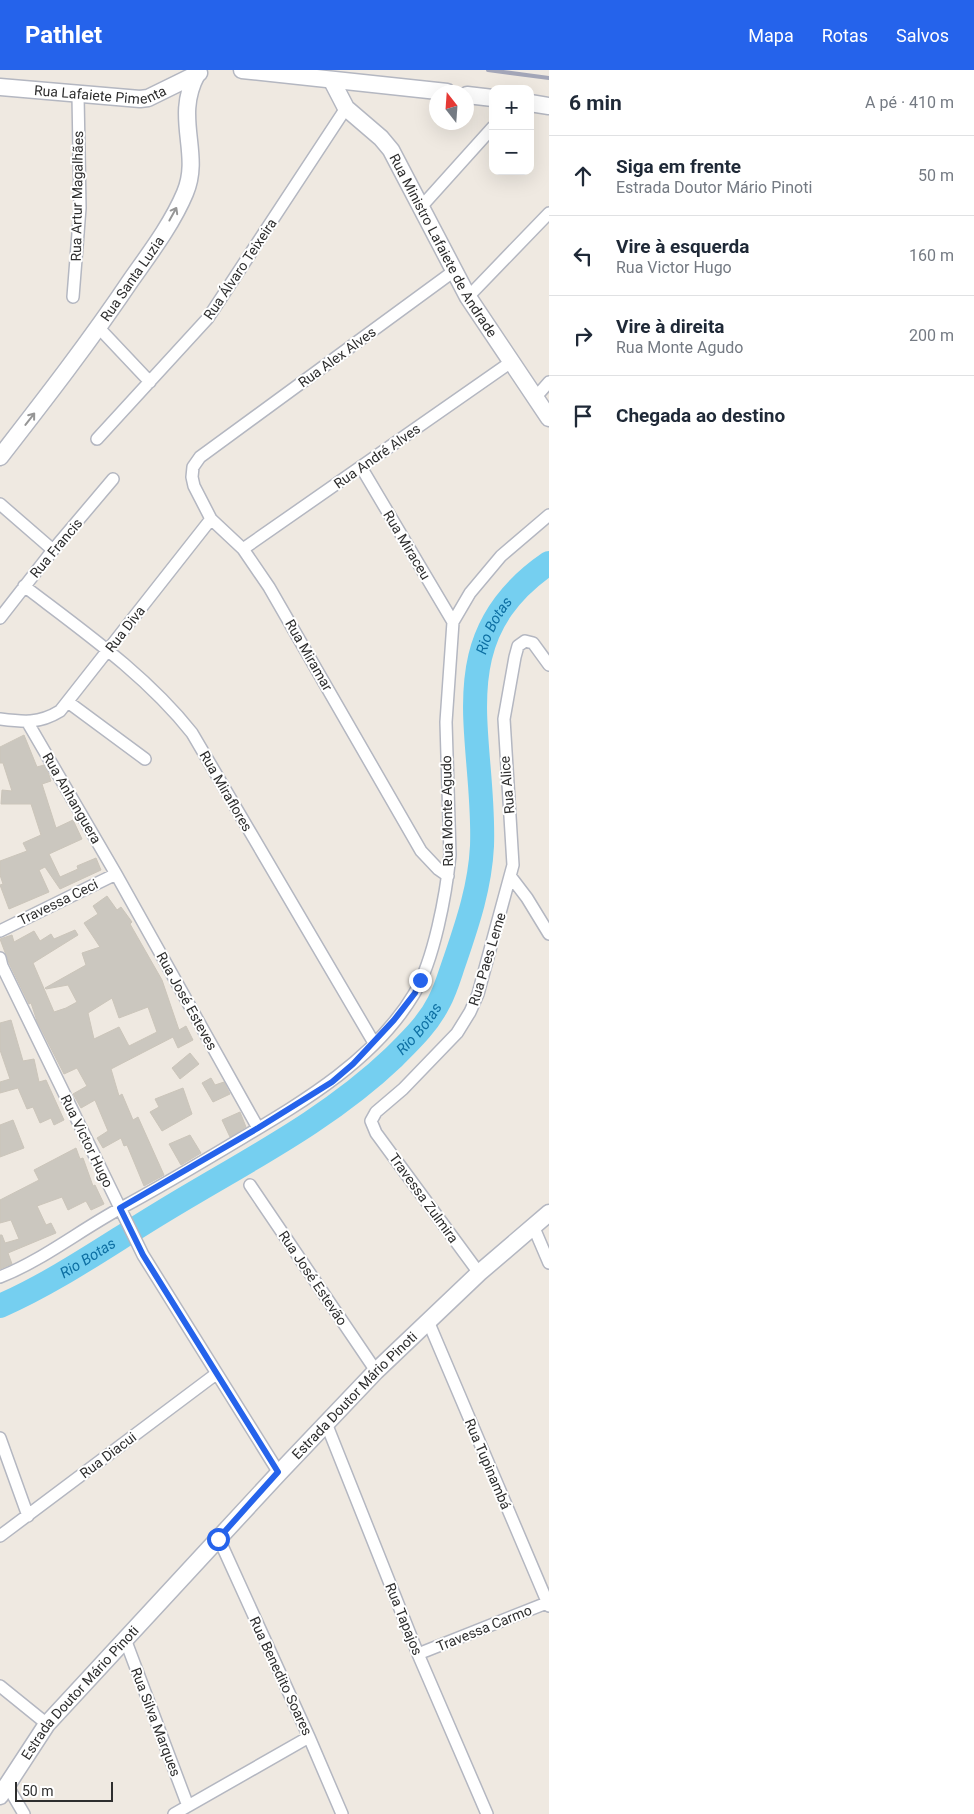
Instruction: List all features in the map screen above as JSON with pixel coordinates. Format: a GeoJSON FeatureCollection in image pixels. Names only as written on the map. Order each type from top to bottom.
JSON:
{"type":"FeatureCollection","features":[{"type":"Feature","properties":{"kind":"street"},"geometry":{"type":"LineString","coordinates":[[242,70],[429,90]]}},
{"type":"Feature","properties":{"kind":"street","name":"Rua Lafaiete Pimenta"},"geometry":{"type":"LineString","coordinates":[[0,87],[128,99],[148,98],[201,72]]}},
{"type":"Feature","properties":{"kind":"street","name":"Rua Santa Luzia"},"geometry":{"type":"LineString","coordinates":[[0,457],[99,328],[147,258],[186,192],[190,172],[185,112],[188,91],[201,72]]}},
{"type":"Feature","properties":{"kind":"street","name":"Rua Ministro Lafaiete de Andrade"},"geometry":{"type":"LineString","coordinates":[[332,81],[346,108],[381,138],[391,150],[468,297],[549,418]]}},
{"type":"Feature","properties":{"kind":"street","name":"Rua Artur Magalhães"},"geometry":{"type":"LineString","coordinates":[[73,297],[80,208],[78,95]]}},
{"type":"Feature","properties":{"kind":"street"},"geometry":{"type":"LineString","coordinates":[[474,96],[489,98]]}},
{"type":"Feature","properties":{"kind":"street"},"geometry":{"type":"LineString","coordinates":[[148,98],[173,101],[185,112]]}},
{"type":"Feature","properties":{"kind":"street"},"geometry":{"type":"LineString","coordinates":[[534,104],[549,106]]}},
{"type":"Feature","properties":{"kind":"street","name":"Rua Álvaro Teixeira"},"geometry":{"type":"LineString","coordinates":[[97,439],[208,318],[346,108]]}},
{"type":"Feature","properties":{"kind":"street"},"geometry":{"type":"LineString","coordinates":[[421,207],[490,130]]}},
{"type":"Feature","properties":{"kind":"street"},"geometry":{"type":"LineString","coordinates":[[468,297],[549,213]]}},
{"type":"Feature","properties":{"kind":"street","name":"Rua Alex Alves"},"geometry":{"type":"LineString","coordinates":[[220,443],[454,271]]}},
{"type":"Feature","properties":{"kind":"street"},"geometry":{"type":"LineString","coordinates":[[99,328],[150,382]]}},
{"type":"Feature","properties":{"kind":"street","name":"Rua André Alves"},"geometry":{"type":"LineString","coordinates":[[243,549],[511,362]]}},
{"type":"Feature","properties":{"kind":"street"},"geometry":{"type":"LineString","coordinates":[[534,398],[549,382]]}},
{"type":"Feature","properties":{"kind":"street","name":"Rua Miramar"},"geometry":{"type":"LineString","coordinates":[[220,443],[200,457],[193,467],[192,477],[194,486],[211,519],[243,549],[269,586],[421,851],[438,869],[448,876]]}},
{"type":"Feature","properties":{"kind":"street","name":"Rua Miraceu"},"geometry":{"type":"LineString","coordinates":[[361,467],[453,622]]}},
{"type":"Feature","properties":{"kind":"street","name":"Rua Francis"},"geometry":{"type":"LineString","coordinates":[[0,618],[53,550],[113,479]]}},
{"type":"Feature","properties":{"kind":"street"},"geometry":{"type":"LineString","coordinates":[[0,504],[53,550]]}},
{"type":"Feature","properties":{"kind":"street","name":"Rua Monte Agudo"},"geometry":{"type":"LineString","coordinates":[[0,1277],[123,1213],[332,1082],[374,1043],[415,993],[426,964],[448,876],[450,855],[446,722],[453,622],[470,593],[501,556],[549,515]]}},
{"type":"Feature","properties":{"kind":"street","name":"Rua Diva"},"geometry":{"type":"LineString","coordinates":[[28,723],[52,716],[68,702],[211,519]]}},
{"type":"Feature","properties":{"kind":"street","name":"Rua Miraflores"},"geometry":{"type":"LineString","coordinates":[[24,586],[108,650],[158,695],[192,733],[374,1043]]}},
{"type":"Feature","properties":{"kind":"street","name":"Rua Alice"},"geometry":{"type":"LineString","coordinates":[[511,877],[513,865],[504,744],[505,704],[518,646],[528,641],[537,645],[549,666]]}},
{"type":"Feature","properties":{"kind":"street"},"geometry":{"type":"LineString","coordinates":[[68,702],[145,759]]}},
{"type":"Feature","properties":{"kind":"street"},"geometry":{"type":"LineString","coordinates":[[0,719],[28,723]]}},
{"type":"Feature","properties":{"kind":"street","name":"Rua Anhanguera"},"geometry":{"type":"LineString","coordinates":[[28,723],[116,874]]}},
{"type":"Feature","properties":{"kind":"street","name":"Travessa Ceci"},"geometry":{"type":"LineString","coordinates":[[0,931],[116,874]]}},
{"type":"Feature","properties":{"kind":"street","name":"Rua José Esteves"},"geometry":{"type":"LineString","coordinates":[[116,874],[258,1128]]}},
{"type":"Feature","properties":{"kind":"street"},"geometry":{"type":"LineString","coordinates":[[511,877],[527,898],[549,934]]}},
{"type":"Feature","properties":{"kind":"street","name":"Rua Paes Leme"},"geometry":{"type":"LineString","coordinates":[[371,1121],[376,1112],[420,1072],[465,1023],[478,994],[511,877]]}},
{"type":"Feature","properties":{"kind":"street","name":"Rua Victor Hugo"},"geometry":{"type":"LineString","coordinates":[[0,958],[2,966],[135,1240],[278,1472]]}},
{"type":"Feature","properties":{"kind":"street","name":"Travessa Zulmira"},"geometry":{"type":"LineString","coordinates":[[371,1121],[376,1133],[479,1273]]}},
{"type":"Feature","properties":{"kind":"street","name":"Rua José Estevão"},"geometry":{"type":"LineString","coordinates":[[250,1186],[376,1371]]}},
{"type":"Feature","properties":{"kind":"street","name":"Estrada Doutor Mário Pinoti"},"geometry":{"type":"LineString","coordinates":[[4,1791],[46,1724],[278,1472],[376,1371],[479,1273],[534,1228],[549,1213]]}},
{"type":"Feature","properties":{"kind":"street"},"geometry":{"type":"LineString","coordinates":[[534,1228],[549,1263]]}},
{"type":"Feature","properties":{"kind":"street","name":"Rua Tupinambá"},"geometry":{"type":"LineString","coordinates":[[428,1322],[549,1604]]}},
{"type":"Feature","properties":{"kind":"street","name":"Rua Diacui"},"geometry":{"type":"LineString","coordinates":[[0,1536],[216,1374]]}},
{"type":"Feature","properties":{"kind":"street","name":"Rua Tapajos"},"geometry":{"type":"LineString","coordinates":[[326,1423],[418,1654],[486,1814]]}},
{"type":"Feature","properties":{"kind":"street"},"geometry":{"type":"LineString","coordinates":[[0,1438],[28,1516]]}},
{"type":"Feature","properties":{"kind":"street","name":"Rua Benedito Soares"},"geometry":{"type":"LineString","coordinates":[[218,1539],[309,1737],[342,1814]]}},
{"type":"Feature","properties":{"kind":"street","name":"Travessa Carmo"},"geometry":{"type":"LineString","coordinates":[[418,1654],[549,1604]]}},
{"type":"Feature","properties":{"kind":"street","name":"Rua Silva Marques"},"geometry":{"type":"LineString","coordinates":[[125,1639],[188,1806]]}},
{"type":"Feature","properties":{"kind":"street"},"geometry":{"type":"LineString","coordinates":[[0,1686],[46,1724]]}},
{"type":"Feature","properties":{"kind":"street"},"geometry":{"type":"LineString","coordinates":[[174,1814],[309,1737]]}},
{"type":"Feature","properties":{"kind":"street"},"geometry":{"type":"LineString","coordinates":[[4,1791],[24,1814]]}},
{"type":"Feature","properties":{"kind":"building"},"geometry":{"type":"Polygon","coordinates":[[[24,735],[37,767],[44,765],[48,772],[51,781],[42,784],[56,828],[73,820],[82,839],[49,854],[60,877],[78,869],[77,866],[96,858],[101,870],[60,889],[45,867],[39,870],[49,892],[9,909],[0,885],[3,884],[0,875],[0,861],[27,851],[23,843],[41,835],[31,804],[1,804],[2,790],[12,791],[3,763],[0,763],[0,747],[24,735]]]}},
{"type":"Feature","properties":{"kind":"building"},"geometry":{"type":"Polygon","coordinates":[[[107,896],[117,910],[121,907],[132,922],[130,924],[162,980],[179,1030],[186,1026],[193,1040],[178,1048],[173,1037],[111,1069],[119,1096],[122,1094],[133,1120],[138,1117],[164,1175],[144,1186],[127,1145],[124,1146],[121,1138],[103,1148],[97,1138],[108,1131],[95,1100],[81,1108],[73,1094],[87,1086],[77,1068],[64,1074],[37,1021],[31,1003],[29,1004],[9,963],[0,939],[12,935],[14,942],[34,931],[40,941],[51,934],[54,939],[75,930],[78,935],[33,963],[54,1012],[66,1008],[77,1002],[68,985],[45,988],[86,965],[82,953],[100,947],[84,923],[98,914],[93,906],[107,896]],[[112,998],[88,1013],[94,1039],[119,1027],[129,1046],[157,1032],[148,1007],[119,1018],[112,998]]]}},
{"type":"Feature","properties":{"kind":"building"},"geometry":{"type":"Polygon","coordinates":[[[11,1020],[23,1061],[34,1059],[39,1082],[46,1080],[64,1120],[54,1125],[51,1118],[40,1123],[33,1107],[27,1109],[18,1088],[0,1093],[0,1082],[10,1079],[0,1050],[0,1023],[11,1020]]]}},
{"type":"Feature","properties":{"kind":"building"},"geometry":{"type":"Polygon","coordinates":[[[190,1053],[199,1064],[180,1079],[172,1068],[190,1053]]]}},
{"type":"Feature","properties":{"kind":"building"},"geometry":{"type":"Polygon","coordinates":[[[211,1078],[215,1085],[224,1082],[230,1094],[213,1102],[202,1083],[211,1078]]]}},
{"type":"Feature","properties":{"kind":"building"},"geometry":{"type":"Polygon","coordinates":[[[183,1088],[192,1114],[162,1131],[150,1112],[159,1107],[155,1099],[183,1088]]]}},
{"type":"Feature","properties":{"kind":"building"},"geometry":{"type":"Polygon","coordinates":[[[240,1112],[246,1127],[230,1137],[222,1120],[240,1112]]]}},
{"type":"Feature","properties":{"kind":"building"},"geometry":{"type":"Polygon","coordinates":[[[13,1120],[24,1148],[0,1157],[0,1125],[13,1120]]]}},
{"type":"Feature","properties":{"kind":"building"},"geometry":{"type":"Polygon","coordinates":[[[190,1135],[201,1153],[181,1165],[169,1144],[190,1135]]]}},
{"type":"Feature","properties":{"kind":"building"},"geometry":{"type":"Polygon","coordinates":[[[76,1148],[80,1159],[83,1158],[93,1186],[95,1185],[104,1204],[91,1210],[86,1201],[68,1210],[62,1197],[37,1206],[46,1225],[51,1223],[56,1233],[8,1253],[12,1264],[0,1269],[0,1235],[2,1235],[5,1243],[19,1239],[11,1220],[0,1223],[0,1200],[39,1180],[34,1170],[76,1148]]]}},
{"type":"Feature","properties":{"kind":"waterway","name":"Rio Botas"},"geometry":{"type":"LineString","coordinates":[[0,1306],[62,1274],[312,1122],[368,1080],[394,1057],[430,1017],[444,992],[464,932],[473,904],[481,861],[481,806],[475,692],[480,657],[492,624],[514,593],[549,563]]}},
{"type":"Feature","properties":{"kind":"railway"},"geometry":{"type":"LineString","coordinates":[[488,70],[549,78]]}},
{"type":"Feature","properties":{"kind":"route"},"geometry":{"type":"LineString","coordinates":[[218,1539],[278,1472],[143,1255],[120,1208],[150,1193],[332,1082],[353,1064],[394,1020],[415,993],[420,980]]}}]}
